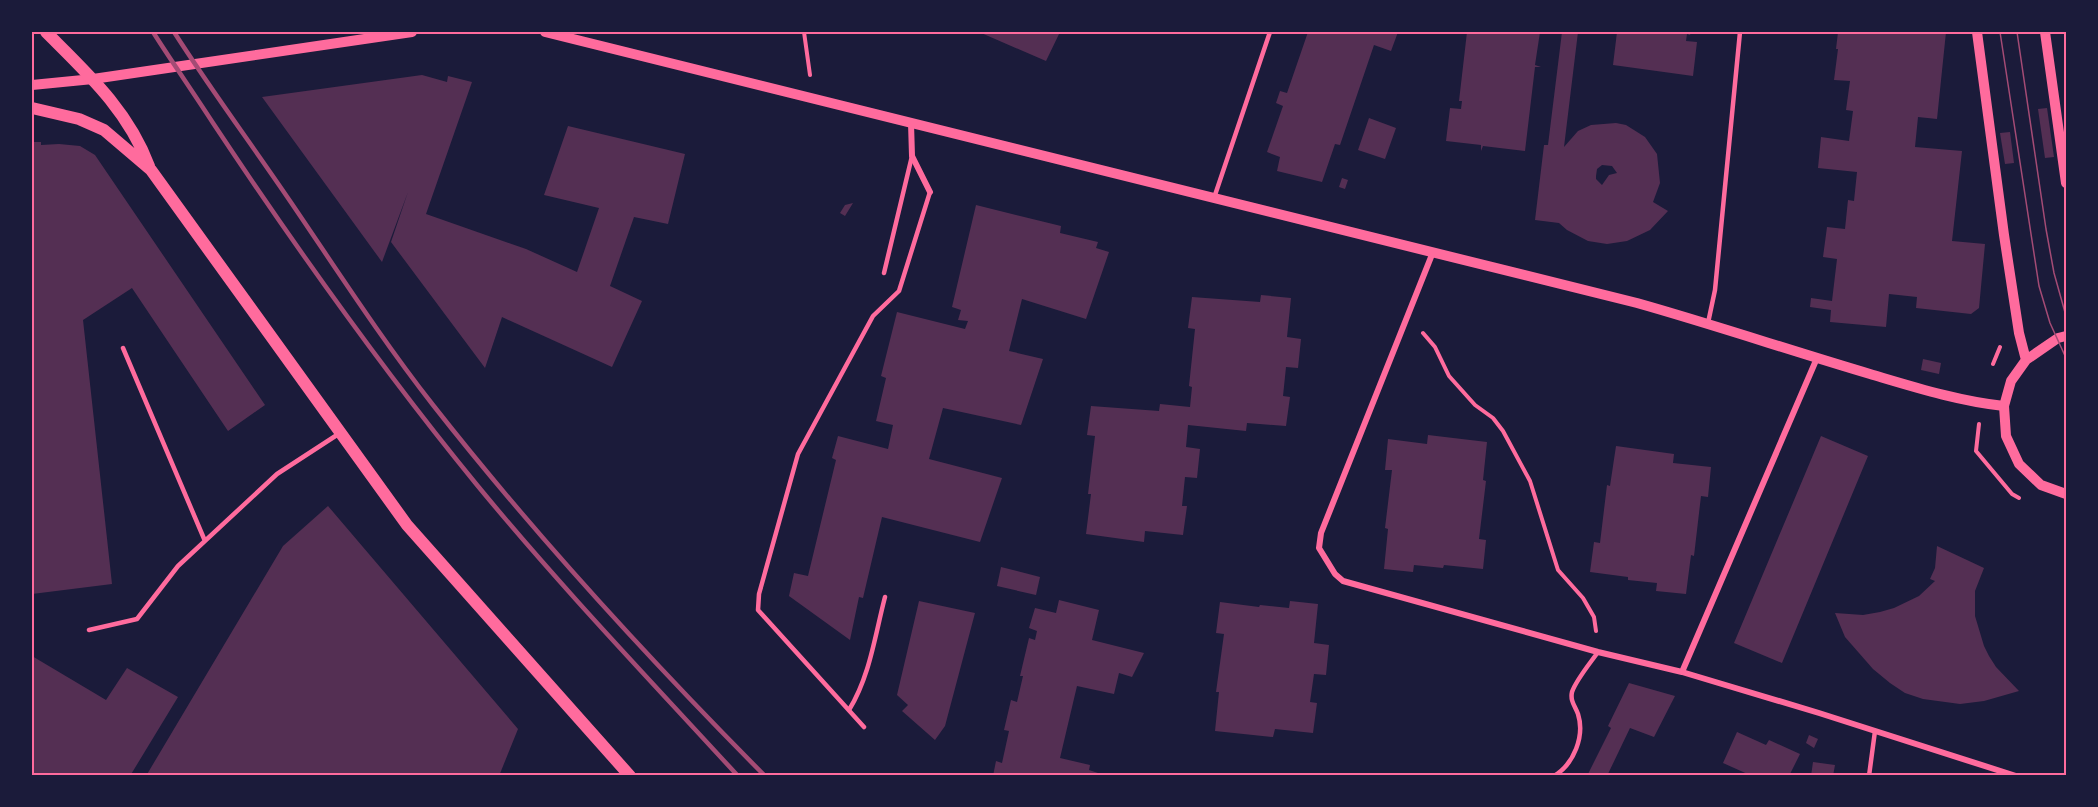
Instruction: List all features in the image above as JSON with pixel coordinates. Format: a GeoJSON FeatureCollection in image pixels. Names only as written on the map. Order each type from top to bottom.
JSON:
{"type":"FeatureCollection","features":[{"type":"Feature","properties":{"kind":"main road"},"geometry":{"type":"LineString","coordinates":[[46,32],[93,79],[133,129],[151,170],[407,525],[630,776]]}},
{"type":"Feature","properties":{"kind":"main road"},"geometry":{"type":"LineString","coordinates":[[32,108],[79,119],[104,130],[151,170]]}},
{"type":"Feature","properties":{"kind":"street"},"geometry":{"type":"LineString","coordinates":[[32,85],[93,79],[412,32]]}},
{"type":"Feature","properties":{"kind":"street"},"geometry":{"type":"LineString","coordinates":[[546,32],[1433,252],[1708,323],[1944,396],[2004,406]]}},
{"type":"Feature","properties":{"kind":"street"},"geometry":{"type":"LineString","coordinates":[[1977,32],[2004,235],[2019,333],[2026,360]]}},
{"type":"Feature","properties":{"kind":"street"},"geometry":{"type":"LineString","coordinates":[[2045,32],[2067,183]]}},
{"type":"Feature","properties":{"kind":"street"},"geometry":{"type":"LineString","coordinates":[[911,123],[912,156],[930,192]]}},
{"type":"Feature","properties":{"kind":"street"},"geometry":{"type":"LineString","coordinates":[[1433,252],[1321,533],[1320,548],[1335,574],[1343,581],[1598,652],[1682,672],[2016,776]]}},
{"type":"Feature","properties":{"kind":"street"},"geometry":{"type":"LineString","coordinates":[[2067,336],[2058,339],[2026,360],[2011,381],[2004,406],[2006,436],[2019,464],[2041,485],[2067,494]]}},
{"type":"Feature","properties":{"kind":"street"},"geometry":{"type":"LineString","coordinates":[[1682,672],[1817,358]]}},
{"type":"Feature","properties":{"kind":"lane"},"geometry":{"type":"LineString","coordinates":[[1214,198],[1270,32]]}},
{"type":"Feature","properties":{"kind":"lane"},"geometry":{"type":"LineString","coordinates":[[1708,323],[1714,290],[1740,32]]}},
{"type":"Feature","properties":{"kind":"lane"},"geometry":{"type":"LineString","coordinates":[[884,273],[912,156]]}},
{"type":"Feature","properties":{"kind":"lane"},"geometry":{"type":"LineString","coordinates":[[864,727],[758,610],[759,594],[798,454],[873,316],[899,291],[930,192]]}},
{"type":"Feature","properties":{"kind":"lane"},"geometry":{"type":"LineString","coordinates":[[123,348],[205,541]]}},
{"type":"Feature","properties":{"kind":"lane"},"geometry":{"type":"LineString","coordinates":[[89,630],[137,619],[178,566],[277,474],[340,433]]}},
{"type":"Feature","properties":{"kind":"lane"},"geometry":{"type":"LineString","coordinates":[[849,710],[858,695],[867,671],[885,597]]}},
{"type":"Feature","properties":{"kind":"lane"},"geometry":{"type":"LineString","coordinates":[[1554,776],[1568,763],[1576,750],[1580,724],[1578,712],[1572,701],[1572,691],[1598,652]]}},
{"type":"Feature","properties":{"kind":"lane"},"geometry":{"type":"LineString","coordinates":[[1869,776],[1875,731]]}},
{"type":"Feature","properties":{"kind":"path"},"geometry":{"type":"LineString","coordinates":[[804,32],[814,99]]}},
{"type":"Feature","properties":{"kind":"path"},"geometry":{"type":"LineString","coordinates":[[1407,317],[1435,347],[1449,376],[1475,405],[1493,418],[1503,431],[1530,481],[1558,570],[1583,598],[1594,617],[1598,652]]}},
{"type":"Feature","properties":{"kind":"building"},"geometry":{"type":"Polygon","coordinates":[[[979,32],[1060,32],[1046,61],[979,32]]]}},
{"type":"Feature","properties":{"kind":"building"},"geometry":{"type":"Polygon","coordinates":[[[1308,32],[1398,32],[1391,51],[1374,45],[1340,145],[1335,144],[1322,182],[1277,171],[1280,157],[1267,152],[1283,106],[1276,103],[1280,91],[1287,93],[1308,32]]]}},
{"type":"Feature","properties":{"kind":"building"},"geometry":{"type":"Polygon","coordinates":[[[1467,32],[1540,32],[1535,65],[1541,67],[1535,67],[1525,151],[1483,146],[1481,151],[1481,145],[1446,141],[1450,108],[1461,109],[1462,101],[1459,101],[1467,32]]]}},
{"type":"Feature","properties":{"kind":"building"},"geometry":{"type":"Polygon","coordinates":[[[1562,32],[1578,32],[1564,147],[1578,131],[1591,125],[1616,123],[1626,125],[1645,137],[1657,154],[1660,183],[1653,202],[1668,211],[1650,230],[1627,241],[1607,244],[1588,241],[1559,223],[1535,220],[1544,145],[1548,145],[1562,32]],[[1602,165],[1597,169],[1596,179],[1602,185],[1609,175],[1617,173],[1612,166],[1602,165]]]}},
{"type":"Feature","properties":{"kind":"building"},"geometry":{"type":"Polygon","coordinates":[[[1617,32],[1691,32],[1690,35],[1687,34],[1686,41],[1697,42],[1693,76],[1613,65],[1617,32]]]}},
{"type":"Feature","properties":{"kind":"building"},"geometry":{"type":"Polygon","coordinates":[[[1838,32],[1946,32],[1937,119],[1918,117],[1915,147],[1962,151],[1952,241],[1985,244],[1979,308],[1971,314],[1916,308],[1917,297],[1889,294],[1886,327],[1830,322],[1831,310],[1810,307],[1811,298],[1832,301],[1837,259],[1823,257],[1827,227],[1845,229],[1848,200],[1854,201],[1857,172],[1818,168],[1821,137],[1849,141],[1853,111],[1846,110],[1850,81],[1834,80],[1838,32]]]}},
{"type":"Feature","properties":{"kind":"building"},"geometry":{"type":"Polygon","coordinates":[[[422,75],[447,82],[448,76],[472,82],[426,214],[526,249],[577,272],[599,208],[544,195],[568,126],[685,154],[668,224],[634,217],[610,286],[642,301],[612,367],[502,317],[485,368],[391,242],[408,192],[382,262],[262,97],[422,75]]]}},
{"type":"Feature","properties":{"kind":"building"},"geometry":{"type":"Polygon","coordinates":[[[2047,108],[2054,157],[2045,158],[2038,109],[2047,108]]]}},
{"type":"Feature","properties":{"kind":"building"},"geometry":{"type":"Polygon","coordinates":[[[1369,118],[1396,128],[1385,159],[1358,150],[1369,118]]]}},
{"type":"Feature","properties":{"kind":"building"},"geometry":{"type":"Polygon","coordinates":[[[2010,132],[2014,163],[2005,164],[2000,133],[2010,132]]]}},
{"type":"Feature","properties":{"kind":"building"},"geometry":{"type":"Polygon","coordinates":[[[32,142],[41,142],[41,145],[80,146],[95,155],[265,405],[228,431],[132,288],[83,320],[112,584],[32,594],[32,142]]]}},
{"type":"Feature","properties":{"kind":"building"},"geometry":{"type":"Polygon","coordinates":[[[1342,178],[1348,180],[1345,189],[1339,187],[1342,178]]]}},
{"type":"Feature","properties":{"kind":"building"},"geometry":{"type":"Polygon","coordinates":[[[853,203],[845,216],[840,213],[845,205],[853,203]]]}},
{"type":"Feature","properties":{"kind":"building"},"geometry":{"type":"Polygon","coordinates":[[[976,205],[1061,226],[1060,233],[1098,242],[1096,248],[1109,252],[1086,319],[1022,299],[1009,351],[1043,359],[1021,425],[943,408],[929,459],[1002,478],[980,542],[882,517],[863,598],[859,597],[850,640],[789,596],[794,573],[808,576],[836,460],[832,458],[838,436],[888,449],[893,425],[876,421],[886,378],[881,376],[897,312],[965,329],[968,321],[958,320],[961,310],[952,307],[976,205]]]}},
{"type":"Feature","properties":{"kind":"building"},"geometry":{"type":"Polygon","coordinates":[[[1261,295],[1291,298],[1287,337],[1301,339],[1298,368],[1286,367],[1283,396],[1290,397],[1286,426],[1247,423],[1246,431],[1188,425],[1186,447],[1200,449],[1197,478],[1185,477],[1182,506],[1187,506],[1183,535],[1145,531],[1144,542],[1086,534],[1095,436],[1087,435],[1091,406],[1159,411],[1160,404],[1190,407],[1192,387],[1189,386],[1195,329],[1188,328],[1192,297],[1260,302],[1261,295]]]}},
{"type":"Feature","properties":{"kind":"building"},"geometry":{"type":"Polygon","coordinates":[[[1923,359],[1941,363],[1939,374],[1921,370],[1923,359]]]}},
{"type":"Feature","properties":{"kind":"building"},"geometry":{"type":"Polygon","coordinates":[[[1428,435],[1487,442],[1483,480],[1486,481],[1479,539],[1486,540],[1483,569],[1414,565],[1413,572],[1384,569],[1388,529],[1385,528],[1392,470],[1385,470],[1388,439],[1427,444],[1428,435]]]}},
{"type":"Feature","properties":{"kind":"building"},"geometry":{"type":"Polygon","coordinates":[[[1821,436],[1868,456],[1782,663],[1734,643],[1821,436]]]}},
{"type":"Feature","properties":{"kind":"building"},"geometry":{"type":"Polygon","coordinates":[[[1616,446],[1674,454],[1673,463],[1711,467],[1708,497],[1701,496],[1694,556],[1691,555],[1686,594],[1656,591],[1657,583],[1590,572],[1594,542],[1600,543],[1607,485],[1610,486],[1616,446]]]}},
{"type":"Feature","properties":{"kind":"building"},"geometry":{"type":"Polygon","coordinates":[[[328,506],[518,729],[499,776],[146,776],[283,546],[328,506]]]}},
{"type":"Feature","properties":{"kind":"building"},"geometry":{"type":"Polygon","coordinates":[[[1937,546],[1984,568],[1975,591],[1975,616],[1989,656],[1996,667],[2019,691],[1984,701],[1960,704],[1923,699],[1905,693],[1890,683],[1873,669],[1845,637],[1835,613],[1863,615],[1880,612],[1919,596],[1935,581],[1930,579],[1935,568],[1937,546]]]}},
{"type":"Feature","properties":{"kind":"building"},"geometry":{"type":"Polygon","coordinates":[[[1001,567],[1040,577],[1036,595],[997,586],[1001,567]]]}},
{"type":"Feature","properties":{"kind":"building"},"geometry":{"type":"Polygon","coordinates":[[[1059,600],[1099,610],[1092,640],[1144,653],[1132,677],[1119,673],[1114,694],[1077,686],[1060,758],[1090,765],[1089,770],[1107,776],[993,776],[996,761],[1002,763],[1009,731],[1004,730],[1011,700],[1017,702],[1023,676],[1020,676],[1029,638],[1035,640],[1037,631],[1029,628],[1035,608],[1056,613],[1059,600]]]}},
{"type":"Feature","properties":{"kind":"building"},"geometry":{"type":"Polygon","coordinates":[[[919,601],[975,613],[945,726],[935,740],[902,711],[908,705],[897,695],[919,601]]]}},
{"type":"Feature","properties":{"kind":"building"},"geometry":{"type":"Polygon","coordinates":[[[1290,601],[1318,604],[1314,643],[1329,645],[1326,675],[1314,674],[1310,702],[1317,703],[1313,733],[1275,729],[1273,737],[1215,731],[1219,692],[1216,692],[1224,634],[1216,633],[1220,602],[1289,608],[1290,601]]]}},
{"type":"Feature","properties":{"kind":"building"},"geometry":{"type":"Polygon","coordinates":[[[32,656],[106,700],[127,668],[178,697],[130,776],[32,776],[32,656]]]}},
{"type":"Feature","properties":{"kind":"building"},"geometry":{"type":"Polygon","coordinates":[[[1629,683],[1675,696],[1654,737],[1630,728],[1607,776],[1587,776],[1611,728],[1608,726],[1629,683]]]}},
{"type":"Feature","properties":{"kind":"building"},"geometry":{"type":"Polygon","coordinates":[[[1737,732],[1766,745],[1769,740],[1800,754],[1789,776],[1752,776],[1723,763],[1737,732]]]}},
{"type":"Feature","properties":{"kind":"building"},"geometry":{"type":"Polygon","coordinates":[[[1809,735],[1818,739],[1814,748],[1806,743],[1809,735]]]}},
{"type":"Feature","properties":{"kind":"building"},"geometry":{"type":"Polygon","coordinates":[[[1813,762],[1835,765],[1833,776],[1811,776],[1813,762]]]}},
{"type":"Feature","properties":{"kind":"tram line"},"geometry":{"type":"LineString","coordinates":[[2000,32],[2039,286],[2050,323],[2066,358]]}},
{"type":"Feature","properties":{"kind":"tram line"},"geometry":{"type":"LineString","coordinates":[[2017,32],[2046,229],[2054,273],[2066,316]]}},
{"type":"Feature","properties":{"kind":"railway"},"geometry":{"type":"LineString","coordinates":[[153,32],[308,262],[442,441],[540,560],[738,776]]}},
{"type":"Feature","properties":{"kind":"railway"},"geometry":{"type":"LineString","coordinates":[[174,32],[378,330],[433,405],[511,501],[593,595],[765,776]]}}]}
